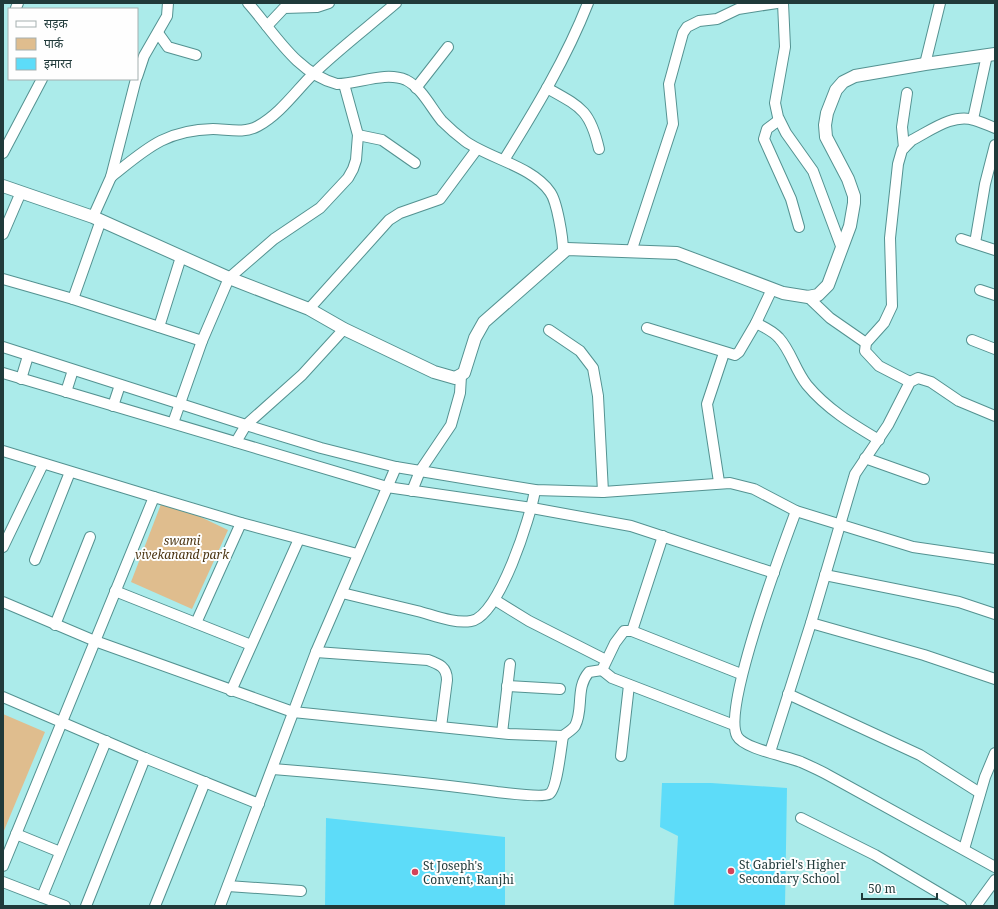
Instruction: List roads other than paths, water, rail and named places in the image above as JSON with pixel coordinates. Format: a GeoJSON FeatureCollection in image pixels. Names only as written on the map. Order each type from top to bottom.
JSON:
{"type":"FeatureCollection","features":[{"type":"Feature","properties":{"kind":"street"},"geometry":{"type":"LineString","coordinates":[[138,75],[144,56],[167,16],[168,3]]}},
{"type":"Feature","properties":{"kind":"street"},"geometry":{"type":"LineString","coordinates":[[248,3],[292,55],[314,73],[329,82],[344,84],[392,77],[405,80],[416,88],[446,125],[477,149],[504,160],[532,176],[550,191],[555,207],[563,251]]}},
{"type":"Feature","properties":{"kind":"street"},"geometry":{"type":"LineString","coordinates":[[267,26],[284,8],[317,7],[328,3]]}},
{"type":"Feature","properties":{"kind":"street"},"geometry":{"type":"LineString","coordinates":[[111,177],[152,145],[172,136],[200,130],[237,130],[256,127],[273,116],[314,73],[396,3]]}},
{"type":"Feature","properties":{"kind":"street"},"geometry":{"type":"LineString","coordinates":[[504,160],[539,105],[580,24],[588,3]]}},
{"type":"Feature","properties":{"kind":"street"},"geometry":{"type":"LineString","coordinates":[[630,252],[671,134],[674,114],[670,92],[670,79],[680,41],[689,26],[699,21],[716,19],[738,9],[777,3]]}},
{"type":"Feature","properties":{"kind":"street"},"geometry":{"type":"LineString","coordinates":[[783,3],[785,56],[775,103],[779,120],[786,133],[813,171],[841,246]]}},
{"type":"Feature","properties":{"kind":"street"},"geometry":{"type":"LineString","coordinates":[[925,64],[940,3]]}},
{"type":"Feature","properties":{"kind":"street"},"geometry":{"type":"LineString","coordinates":[[158,33],[168,47],[196,55]]}},
{"type":"Feature","properties":{"kind":"street"},"geometry":{"type":"LineString","coordinates":[[416,88],[448,47]]}},
{"type":"Feature","properties":{"kind":"street"},"geometry":{"type":"LineString","coordinates":[[412,491],[420,471],[451,425],[460,393],[461,376],[468,366],[475,338],[484,322],[547,268],[563,251],[572,249],[677,253],[776,291],[808,297],[818,295],[824,291],[850,226],[854,203],[854,196],[848,179],[826,137],[825,125],[827,113],[836,90],[843,82],[855,76],[991,55],[973,119]]}},
{"type":"Feature","properties":{"kind":"street"},"geometry":{"type":"LineString","coordinates":[[3,153],[41,80]]}},
{"type":"Feature","properties":{"kind":"street"},"geometry":{"type":"LineString","coordinates":[[73,299],[111,177],[136,80]]}},
{"type":"Feature","properties":{"kind":"street"},"geometry":{"type":"LineString","coordinates":[[173,423],[202,341],[229,278],[274,239],[320,208],[348,178],[356,160],[358,135],[344,84]]}},
{"type":"Feature","properties":{"kind":"street"},"geometry":{"type":"LineString","coordinates":[[547,88],[568,99],[586,114],[594,128],[599,149]]}},
{"type":"Feature","properties":{"kind":"street"},"geometry":{"type":"LineString","coordinates":[[904,148],[902,127],[907,93]]}},
{"type":"Feature","properties":{"kind":"street"},"geometry":{"type":"LineString","coordinates":[[910,382],[885,370],[874,362],[865,350],[866,343],[884,324],[892,306],[890,238],[898,164],[904,148],[912,140],[953,120],[963,118],[973,119],[995,128]]}},
{"type":"Feature","properties":{"kind":"street"},"geometry":{"type":"LineString","coordinates":[[779,120],[768,129],[764,139],[791,198],[799,228]]}},
{"type":"Feature","properties":{"kind":"street"},"geometry":{"type":"LineString","coordinates":[[358,135],[386,142],[414,163]]}},
{"type":"Feature","properties":{"kind":"street"},"geometry":{"type":"LineString","coordinates":[[975,243],[985,184],[995,145]]}},
{"type":"Feature","properties":{"kind":"street"},"geometry":{"type":"LineString","coordinates":[[308,309],[394,216],[440,198],[477,149]]}},
{"type":"Feature","properties":{"kind":"street"},"geometry":{"type":"LineString","coordinates":[[3,186],[97,219],[229,278],[308,309],[344,329],[434,372],[449,378],[461,376]]}},
{"type":"Feature","properties":{"kind":"street"},"geometry":{"type":"LineString","coordinates":[[3,234],[21,192]]}},
{"type":"Feature","properties":{"kind":"street"},"geometry":{"type":"LineString","coordinates":[[961,239],[995,250]]}},
{"type":"Feature","properties":{"kind":"street"},"geometry":{"type":"LineString","coordinates":[[159,327],[181,257]]}},
{"type":"Feature","properties":{"kind":"street"},"geometry":{"type":"LineString","coordinates":[[3,279],[73,299],[202,341]]}},
{"type":"Feature","properties":{"kind":"street"},"geometry":{"type":"LineString","coordinates":[[980,290],[995,295]]}},
{"type":"Feature","properties":{"kind":"street"},"geometry":{"type":"LineString","coordinates":[[647,328],[724,353],[735,355],[739,352],[776,291]]}},
{"type":"Feature","properties":{"kind":"street"},"geometry":{"type":"LineString","coordinates":[[808,297],[830,318],[866,343]]}},
{"type":"Feature","properties":{"kind":"street"},"geometry":{"type":"LineString","coordinates":[[756,323],[772,331],[779,338],[797,372],[826,404],[842,418],[879,440]]}},
{"type":"Feature","properties":{"kind":"street"},"geometry":{"type":"LineString","coordinates":[[236,442],[246,426],[302,375],[344,329]]}},
{"type":"Feature","properties":{"kind":"street"},"geometry":{"type":"LineString","coordinates":[[549,330],[580,351],[593,368],[598,396],[602,492]]}},
{"type":"Feature","properties":{"kind":"street"},"geometry":{"type":"LineString","coordinates":[[972,340],[995,349]]}},
{"type":"Feature","properties":{"kind":"street"},"geometry":{"type":"LineString","coordinates":[[3,347],[246,426],[321,448],[396,467],[535,490],[602,492],[719,482],[743,485],[796,511],[913,547],[995,559]]}},
{"type":"Feature","properties":{"kind":"street"},"geometry":{"type":"LineString","coordinates":[[719,482],[708,400],[724,353]]}},
{"type":"Feature","properties":{"kind":"street"},"geometry":{"type":"LineString","coordinates":[[21,379],[28,356]]}},
{"type":"Feature","properties":{"kind":"street"},"geometry":{"type":"LineString","coordinates":[[66,392],[73,370]]}},
{"type":"Feature","properties":{"kind":"street"},"geometry":{"type":"LineString","coordinates":[[3,373],[387,487],[532,508],[631,526],[774,572]]}},
{"type":"Feature","properties":{"kind":"street"},"geometry":{"type":"LineString","coordinates":[[770,752],[811,623],[855,474],[888,425],[910,382],[918,378],[931,382],[959,401],[995,416]]}},
{"type":"Feature","properties":{"kind":"street"},"geometry":{"type":"LineString","coordinates":[[113,406],[120,385]]}},
{"type":"Feature","properties":{"kind":"street"},"geometry":{"type":"LineString","coordinates":[[3,451],[242,523],[357,554]]}},
{"type":"Feature","properties":{"kind":"street"},"geometry":{"type":"LineString","coordinates":[[865,458],[924,479]]}},
{"type":"Feature","properties":{"kind":"street"},"geometry":{"type":"LineString","coordinates":[[3,548],[43,464]]}},
{"type":"Feature","properties":{"kind":"street"},"geometry":{"type":"LineString","coordinates":[[220,906],[316,652],[342,594],[357,554],[396,467]]}},
{"type":"Feature","properties":{"kind":"street"},"geometry":{"type":"LineString","coordinates":[[35,560],[70,472]]}},
{"type":"Feature","properties":{"kind":"street"},"geometry":{"type":"LineString","coordinates":[[342,594],[451,620],[465,622],[478,618],[495,600],[514,561],[532,508],[535,490]]}},
{"type":"Feature","properties":{"kind":"street"},"geometry":{"type":"LineString","coordinates":[[3,866],[154,497]]}},
{"type":"Feature","properties":{"kind":"street"},"geometry":{"type":"LineString","coordinates":[[796,511],[774,572],[742,674],[735,707],[734,725],[737,736],[743,742],[800,762],[828,775],[995,866]]}},
{"type":"Feature","properties":{"kind":"street"},"geometry":{"type":"LineString","coordinates":[[196,623],[242,523]]}},
{"type":"Feature","properties":{"kind":"street"},"geometry":{"type":"LineString","coordinates":[[632,631],[663,536]]}},
{"type":"Feature","properties":{"kind":"street"},"geometry":{"type":"LineString","coordinates":[[55,625],[90,537]]}},
{"type":"Feature","properties":{"kind":"street"},"geometry":{"type":"LineString","coordinates":[[231,690],[299,539]]}},
{"type":"Feature","properties":{"kind":"street"},"geometry":{"type":"LineString","coordinates":[[825,575],[959,602],[995,614]]}},
{"type":"Feature","properties":{"kind":"street"},"geometry":{"type":"LineString","coordinates":[[115,591],[251,645]]}},
{"type":"Feature","properties":{"kind":"street"},"geometry":{"type":"LineString","coordinates":[[495,600],[529,621],[606,660]]}},
{"type":"Feature","properties":{"kind":"street"},"geometry":{"type":"LineString","coordinates":[[3,602],[96,641],[293,712],[502,733],[563,736]]}},
{"type":"Feature","properties":{"kind":"street"},"geometry":{"type":"LineString","coordinates":[[811,623],[924,655],[995,679]]}},
{"type":"Feature","properties":{"kind":"street"},"geometry":{"type":"LineString","coordinates":[[602,670],[620,635],[624,631],[632,631],[742,674]]}},
{"type":"Feature","properties":{"kind":"street"},"geometry":{"type":"LineString","coordinates":[[316,652],[428,660],[442,666],[447,672],[441,727]]}},
{"type":"Feature","properties":{"kind":"street"},"geometry":{"type":"LineString","coordinates":[[502,733],[510,664]]}},
{"type":"Feature","properties":{"kind":"street"},"geometry":{"type":"LineString","coordinates":[[273,769],[394,779],[510,793],[550,794],[554,787],[563,736],[574,726],[577,720],[580,692],[584,680],[589,672],[602,670],[612,678],[734,725]]}},
{"type":"Feature","properties":{"kind":"street"},"geometry":{"type":"LineString","coordinates":[[621,756],[629,684]]}},
{"type":"Feature","properties":{"kind":"street"},"geometry":{"type":"LineString","coordinates":[[507,686],[560,689]]}},
{"type":"Feature","properties":{"kind":"street"},"geometry":{"type":"LineString","coordinates":[[788,694],[920,754],[980,793]]}},
{"type":"Feature","properties":{"kind":"street"},"geometry":{"type":"LineString","coordinates":[[3,697],[145,758],[259,804]]}},
{"type":"Feature","properties":{"kind":"street"},"geometry":{"type":"LineString","coordinates":[[42,898],[106,741]]}},
{"type":"Feature","properties":{"kind":"street"},"geometry":{"type":"LineString","coordinates":[[964,849],[980,793],[995,753]]}},
{"type":"Feature","properties":{"kind":"street"},"geometry":{"type":"LineString","coordinates":[[86,906],[145,758]]}},
{"type":"Feature","properties":{"kind":"street"},"geometry":{"type":"LineString","coordinates":[[155,906],[205,782]]}},
{"type":"Feature","properties":{"kind":"street"},"geometry":{"type":"LineString","coordinates":[[801,818],[875,855],[961,906]]}},
{"type":"Feature","properties":{"kind":"street"},"geometry":{"type":"LineString","coordinates":[[16,834],[60,852]]}},
{"type":"Feature","properties":{"kind":"street"},"geometry":{"type":"LineString","coordinates":[[976,906],[995,880]]}},
{"type":"Feature","properties":{"kind":"street"},"geometry":{"type":"LineString","coordinates":[[3,882],[65,906]]}},
{"type":"Feature","properties":{"kind":"street"},"geometry":{"type":"LineString","coordinates":[[228,886],[301,891]]}},
{"type":"Feature","properties":{"kind":"place","name":"St Gabriel's Higher Secondary School"},"geometry":{"type":"Point","coordinates":[731,871]}},
{"type":"Feature","properties":{"kind":"place","name":"St Joseph's Convent, Ranjhi"},"geometry":{"type":"Point","coordinates":[415,872]}},
{"type":"Feature","properties":{"kind":"park label","name":"swami vivekanand park"},"geometry":{"type":"Point","coordinates":[182,547]}}]}
